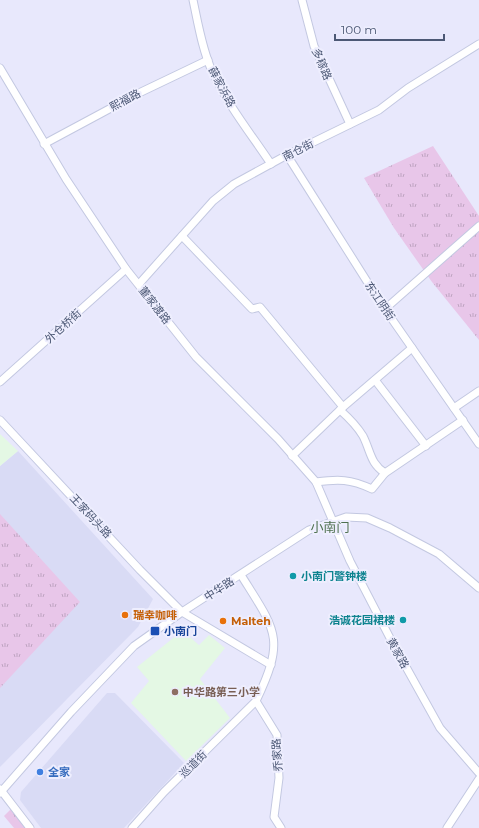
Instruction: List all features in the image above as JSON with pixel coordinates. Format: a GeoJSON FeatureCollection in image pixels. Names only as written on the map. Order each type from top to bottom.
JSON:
{"type":"FeatureCollection","features":[{"type":"Feature","properties":{"kind":"street","name":"薛家浜路"},"geometry":{"type":"LineString","coordinates":[[193,0],[211,71],[233,108],[271,164]]}},
{"type":"Feature","properties":{"kind":"street","name":"多稼路"},"geometry":{"type":"LineString","coordinates":[[302,0],[314,46],[350,124]]}},
{"type":"Feature","properties":{"kind":"street","name":"南仓街"},"geometry":{"type":"LineString","coordinates":[[139,284],[214,201],[234,184],[286,156],[379,110],[408,88],[479,44]]}},
{"type":"Feature","properties":{"kind":"street","name":"熙福路"},"geometry":{"type":"LineString","coordinates":[[44,144],[139,93],[208,60]]}},
{"type":"Feature","properties":{"kind":"street","name":"董家渡路"},"geometry":{"type":"LineString","coordinates":[[0,68],[44,144],[126,269],[196,357],[278,439],[316,482],[332,522]]}},
{"type":"Feature","properties":{"kind":"street","name":"东江阴街"},"geometry":{"type":"LineString","coordinates":[[286,156],[385,309],[479,444]]}},
{"type":"Feature","properties":{"kind":"street"},"geometry":{"type":"LineString","coordinates":[[385,309],[479,226]]}},
{"type":"Feature","properties":{"kind":"street"},"geometry":{"type":"LineString","coordinates":[[182,236],[252,309],[260,307],[355,424],[363,437],[376,467],[385,474]]}},
{"type":"Feature","properties":{"kind":"street","name":"外仓桥街"},"geometry":{"type":"LineString","coordinates":[[0,382],[126,269]]}},
{"type":"Feature","properties":{"kind":"street"},"geometry":{"type":"LineString","coordinates":[[292,456],[342,408],[412,348]]}},
{"type":"Feature","properties":{"kind":"street"},"geometry":{"type":"LineString","coordinates":[[375,380],[426,446]]}},
{"type":"Feature","properties":{"kind":"street"},"geometry":{"type":"LineString","coordinates":[[454,408],[479,391]]}},
{"type":"Feature","properties":{"kind":"street","name":"王家码头路"},"geometry":{"type":"LineString","coordinates":[[0,420],[140,570],[182,612]]}},
{"type":"Feature","properties":{"kind":"street"},"geometry":{"type":"LineString","coordinates":[[316,482],[340,479],[356,482],[372,489],[385,474],[463,420]]}},
{"type":"Feature","properties":{"kind":"street","name":"中华路"},"geometry":{"type":"LineString","coordinates":[[0,791],[71,712],[129,651],[151,632],[309,530],[346,517],[367,518],[390,528],[439,554],[479,588]]}},
{"type":"Feature","properties":{"kind":"street","name":"黄家路"},"geometry":{"type":"LineString","coordinates":[[332,522],[365,593],[440,728],[479,773]]}},
{"type":"Feature","properties":{"kind":"street"},"geometry":{"type":"LineString","coordinates":[[241,575],[273,630],[274,652],[271,665],[256,701]]}},
{"type":"Feature","properties":{"kind":"street"},"geometry":{"type":"LineString","coordinates":[[182,612],[271,665]]}},
{"type":"Feature","properties":{"kind":"street","name":"巡道街"},"geometry":{"type":"LineString","coordinates":[[132,828],[164,792],[256,701]]}},
{"type":"Feature","properties":{"kind":"street","name":"乔家路"},"geometry":{"type":"LineString","coordinates":[[256,701],[277,735],[279,778],[274,817],[281,828]]}},
{"type":"Feature","properties":{"kind":"street"},"geometry":{"type":"LineString","coordinates":[[447,828],[479,779]]}},
{"type":"Feature","properties":{"kind":"street"},"geometry":{"type":"LineString","coordinates":[[0,791],[30,828]]}},
{"type":"Feature","properties":{"kind":"shaded area"},"geometry":{"type":"Polygon","coordinates":[[[0,434],[18,451],[0,466],[0,434]]]}},
{"type":"Feature","properties":{"kind":"shaded area"},"geometry":{"type":"Polygon","coordinates":[[[18,451],[153,599],[138,627],[0,767],[0,466],[18,451]]]}},
{"type":"Feature","properties":{"kind":"shaded area","name":"中华路第三小学"},"geometry":{"type":"Polygon","coordinates":[[[185,633],[199,645],[209,635],[225,648],[200,679],[230,718],[186,761],[131,703],[149,681],[137,667],[177,635],[185,633]]]}},
{"type":"Feature","properties":{"kind":"shaded area"},"geometry":{"type":"Polygon","coordinates":[[[107,693],[115,693],[184,763],[124,828],[41,828],[20,800],[21,792],[107,693]]]}},
{"type":"Feature","properties":{"kind":"green space"},"geometry":{"type":"Polygon","coordinates":[[[433,146],[479,216],[479,340],[432,282],[394,228],[364,178],[433,146]]]}},
{"type":"Feature","properties":{"kind":"green space"},"geometry":{"type":"Polygon","coordinates":[[[0,514],[80,602],[0,688],[0,514]]]}},
{"type":"Feature","properties":{"kind":"green space"},"geometry":{"type":"Polygon","coordinates":[[[11,809],[25,828],[14,828],[4,816],[11,809]]]}},
{"type":"Feature","properties":{"kind":"place","name":"小南门警钟楼"},"geometry":{"type":"Point","coordinates":[293,576]}},
{"type":"Feature","properties":{"kind":"place","name":"瑞幸咖啡"},"geometry":{"type":"Point","coordinates":[125,615]}},
{"type":"Feature","properties":{"kind":"place","name":"浩诚花园裙楼"},"geometry":{"type":"Point","coordinates":[403,620]}},
{"type":"Feature","properties":{"kind":"place","name":"Malteh"},"geometry":{"type":"Point","coordinates":[223,621]}},
{"type":"Feature","properties":{"kind":"place","name":"小南门"},"geometry":{"type":"Point","coordinates":[155,631]}},
{"type":"Feature","properties":{"kind":"place","name":"中华路第三小学"},"geometry":{"type":"Point","coordinates":[175,692]}},
{"type":"Feature","properties":{"kind":"place","name":"全家"},"geometry":{"type":"Point","coordinates":[40,772]}},
{"type":"Feature","properties":{"kind":"district","name":"小南门"},"geometry":{"type":"Point","coordinates":[330,527]}}]}
